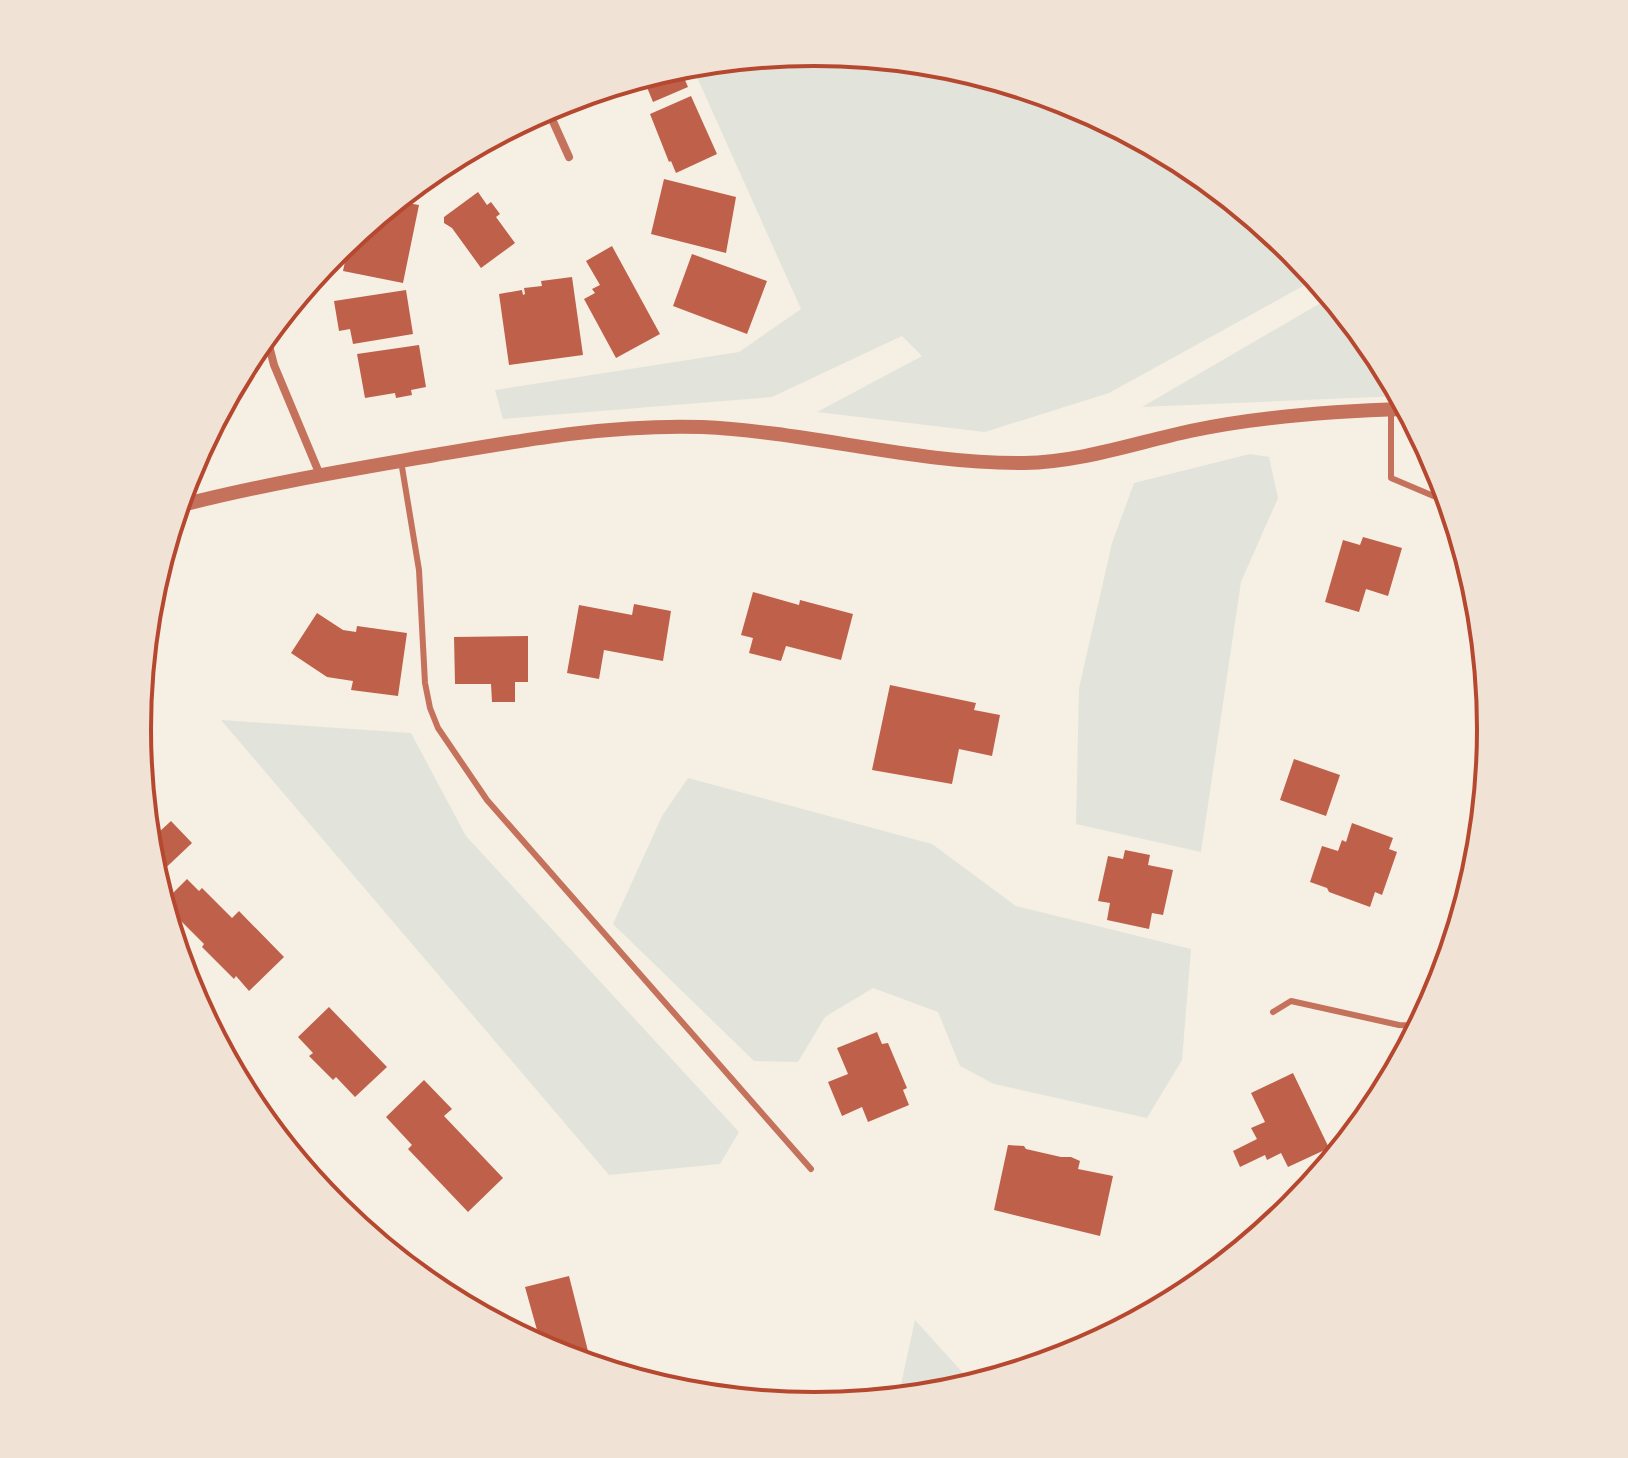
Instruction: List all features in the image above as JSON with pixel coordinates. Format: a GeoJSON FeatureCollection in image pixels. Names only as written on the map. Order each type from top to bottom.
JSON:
{"type":"FeatureCollection","features":[{"type":"Feature","properties":{"kind":"street"},"geometry":{"type":"LineString","coordinates":[[552,120],[569,157]]}},
{"type":"Feature","properties":{"kind":"street"},"geometry":{"type":"LineString","coordinates":[[270,351],[320,475]]}},
{"type":"Feature","properties":{"kind":"street"},"geometry":{"type":"LineString","coordinates":[[191,503],[244,489],[401,461],[559,435],[630,429],[700,427],[980,462],[1026,463],[1109,451],[1236,422],[1394,409]]}},
{"type":"Feature","properties":{"kind":"lane"},"geometry":{"type":"LineString","coordinates":[[1391,409],[1391,478],[1435,497]]}},
{"type":"Feature","properties":{"kind":"lane"},"geometry":{"type":"LineString","coordinates":[[401,461],[419,570],[425,683],[438,728],[487,800],[811,1169]]}},
{"type":"Feature","properties":{"kind":"lane"},"geometry":{"type":"LineString","coordinates":[[1273,1012],[1291,1001],[1407,1025]]}},
{"type":"Feature","properties":{"kind":"shaded area"},"geometry":{"type":"Polygon","coordinates":[[[771,67],[857,67],[943,79],[1027,101],[1107,134],[1182,178],[1251,231],[1305,285],[1109,393],[985,432],[817,412],[922,356],[902,336],[772,397],[503,419],[495,390],[739,352],[801,309],[697,77],[771,67]]]}},
{"type":"Feature","properties":{"kind":"shaded area"},"geometry":{"type":"Polygon","coordinates":[[[1321,303],[1340,325],[1387,397],[1142,407],[1321,303]]]}},
{"type":"Feature","properties":{"kind":"shaded area"},"geometry":{"type":"Polygon","coordinates":[[[1250,454],[1269,457],[1278,498],[1241,582],[1201,852],[1076,824],[1079,688],[1112,543],[1134,483],[1250,454]]]}},
{"type":"Feature","properties":{"kind":"shaded area"},"geometry":{"type":"Polygon","coordinates":[[[221,720],[411,733],[466,836],[739,1132],[720,1164],[609,1175],[221,720]]]}},
{"type":"Feature","properties":{"kind":"shaded area"},"geometry":{"type":"Polygon","coordinates":[[[688,778],[932,844],[1016,906],[1191,949],[1182,1060],[1147,1118],[994,1084],[960,1066],[938,1012],[873,988],[825,1017],[798,1062],[754,1061],[613,924],[662,816],[688,778]]]}},
{"type":"Feature","properties":{"kind":"shaded area"},"geometry":{"type":"Polygon","coordinates":[[[915,1320],[964,1374],[901,1386],[915,1320]]]}},
{"type":"Feature","properties":{"kind":"building"},"geometry":{"type":"Polygon","coordinates":[[[685,79],[688,87],[653,102],[647,88],[685,79]]]}},
{"type":"Feature","properties":{"kind":"building"},"geometry":{"type":"Polygon","coordinates":[[[691,96],[717,154],[676,173],[650,114],[691,96]]]}},
{"type":"Feature","properties":{"kind":"building"},"geometry":{"type":"Polygon","coordinates":[[[664,179],[736,197],[726,253],[651,234],[664,179]]]}},
{"type":"Feature","properties":{"kind":"building"},"geometry":{"type":"Polygon","coordinates":[[[478,192],[487,205],[491,202],[500,214],[496,217],[515,243],[481,268],[452,228],[444,223],[444,217],[478,192]]]}},
{"type":"Feature","properties":{"kind":"building"},"geometry":{"type":"Polygon","coordinates":[[[410,203],[419,205],[403,283],[343,271],[345,260],[377,231],[410,203]]]}},
{"type":"Feature","properties":{"kind":"building"},"geometry":{"type":"Polygon","coordinates":[[[612,246],[660,334],[616,358],[584,299],[595,293],[592,289],[600,285],[586,261],[612,246]]]}},
{"type":"Feature","properties":{"kind":"building"},"geometry":{"type":"Polygon","coordinates":[[[692,254],[767,281],[747,334],[673,306],[692,254]]]}},
{"type":"Feature","properties":{"kind":"building"},"geometry":{"type":"Polygon","coordinates":[[[572,277],[583,355],[509,365],[499,294],[522,290],[523,295],[524,288],[542,286],[541,281],[572,277]]]}},
{"type":"Feature","properties":{"kind":"building"},"geometry":{"type":"Polygon","coordinates":[[[406,290],[413,334],[353,344],[350,329],[339,331],[334,301],[406,290]]]}},
{"type":"Feature","properties":{"kind":"building"},"geometry":{"type":"Polygon","coordinates":[[[419,345],[426,387],[411,390],[412,395],[396,398],[395,393],[365,398],[357,354],[419,345]]]}},
{"type":"Feature","properties":{"kind":"building"},"geometry":{"type":"Polygon","coordinates":[[[1363,537],[1402,548],[1388,596],[1366,589],[1359,612],[1325,602],[1343,540],[1360,545],[1363,537]]]}},
{"type":"Feature","properties":{"kind":"building"},"geometry":{"type":"Polygon","coordinates":[[[753,592],[799,605],[800,600],[853,614],[841,660],[786,646],[781,661],[749,653],[753,638],[741,635],[753,592]]]}},
{"type":"Feature","properties":{"kind":"building"},"geometry":{"type":"Polygon","coordinates":[[[634,604],[671,611],[663,661],[604,650],[599,679],[567,673],[579,605],[632,615],[634,604]]]}},
{"type":"Feature","properties":{"kind":"building"},"geometry":{"type":"Polygon","coordinates":[[[317,613],[343,630],[356,632],[357,626],[407,633],[398,696],[351,690],[353,681],[327,677],[291,653],[317,613]]]}},
{"type":"Feature","properties":{"kind":"building"},"geometry":{"type":"Polygon","coordinates":[[[528,636],[528,682],[515,682],[515,702],[492,702],[491,684],[455,684],[454,637],[528,636]]]}},
{"type":"Feature","properties":{"kind":"building"},"geometry":{"type":"Polygon","coordinates":[[[890,685],[976,703],[974,710],[1000,715],[992,756],[959,749],[952,784],[872,770],[890,685]]]}},
{"type":"Feature","properties":{"kind":"building"},"geometry":{"type":"Polygon","coordinates":[[[1294,759],[1340,775],[1326,816],[1280,800],[1294,759]]]}},
{"type":"Feature","properties":{"kind":"building"},"geometry":{"type":"Polygon","coordinates":[[[171,821],[192,843],[166,867],[160,832],[171,821]]]}},
{"type":"Feature","properties":{"kind":"building"},"geometry":{"type":"Polygon","coordinates":[[[1352,823],[1393,838],[1389,849],[1397,852],[1382,895],[1375,892],[1370,907],[1310,882],[1322,846],[1338,851],[1342,840],[1346,842],[1352,823]]]}},
{"type":"Feature","properties":{"kind":"building"},"geometry":{"type":"Polygon","coordinates":[[[1125,850],[1150,855],[1148,865],[1173,870],[1163,915],[1152,913],[1149,929],[1107,920],[1110,903],[1098,901],[1108,856],[1123,859],[1125,850]]]}},
{"type":"Feature","properties":{"kind":"building"},"geometry":{"type":"Polygon","coordinates":[[[187,879],[199,891],[202,888],[232,918],[239,911],[284,957],[249,991],[202,947],[204,944],[179,919],[172,894],[187,879]]]}},
{"type":"Feature","properties":{"kind":"building"},"geometry":{"type":"Polygon","coordinates":[[[329,1007],[387,1067],[355,1097],[309,1056],[313,1053],[298,1037],[329,1007]]]}},
{"type":"Feature","properties":{"kind":"building"},"geometry":{"type":"Polygon","coordinates":[[[877,1032],[882,1044],[888,1043],[907,1088],[903,1090],[909,1105],[868,1122],[862,1107],[842,1116],[828,1082],[848,1074],[837,1048],[877,1032]]]}},
{"type":"Feature","properties":{"kind":"building"},"geometry":{"type":"Polygon","coordinates":[[[1293,1073],[1328,1147],[1288,1167],[1281,1153],[1267,1160],[1265,1155],[1240,1167],[1233,1151],[1257,1139],[1251,1128],[1265,1122],[1251,1093],[1293,1073]]]}},
{"type":"Feature","properties":{"kind":"building"},"geometry":{"type":"Polygon","coordinates":[[[424,1080],[452,1109],[444,1116],[503,1178],[468,1212],[408,1149],[412,1145],[386,1117],[424,1080]]]}},
{"type":"Feature","properties":{"kind":"building"},"geometry":{"type":"Polygon","coordinates":[[[1008,1145],[1071,1157],[1080,1161],[1078,1169],[1113,1176],[1100,1236],[994,1210],[1008,1145]]]}},
{"type":"Feature","properties":{"kind":"building"},"geometry":{"type":"Polygon","coordinates":[[[569,1276],[588,1352],[537,1332],[525,1287],[569,1276]]]}}]}
